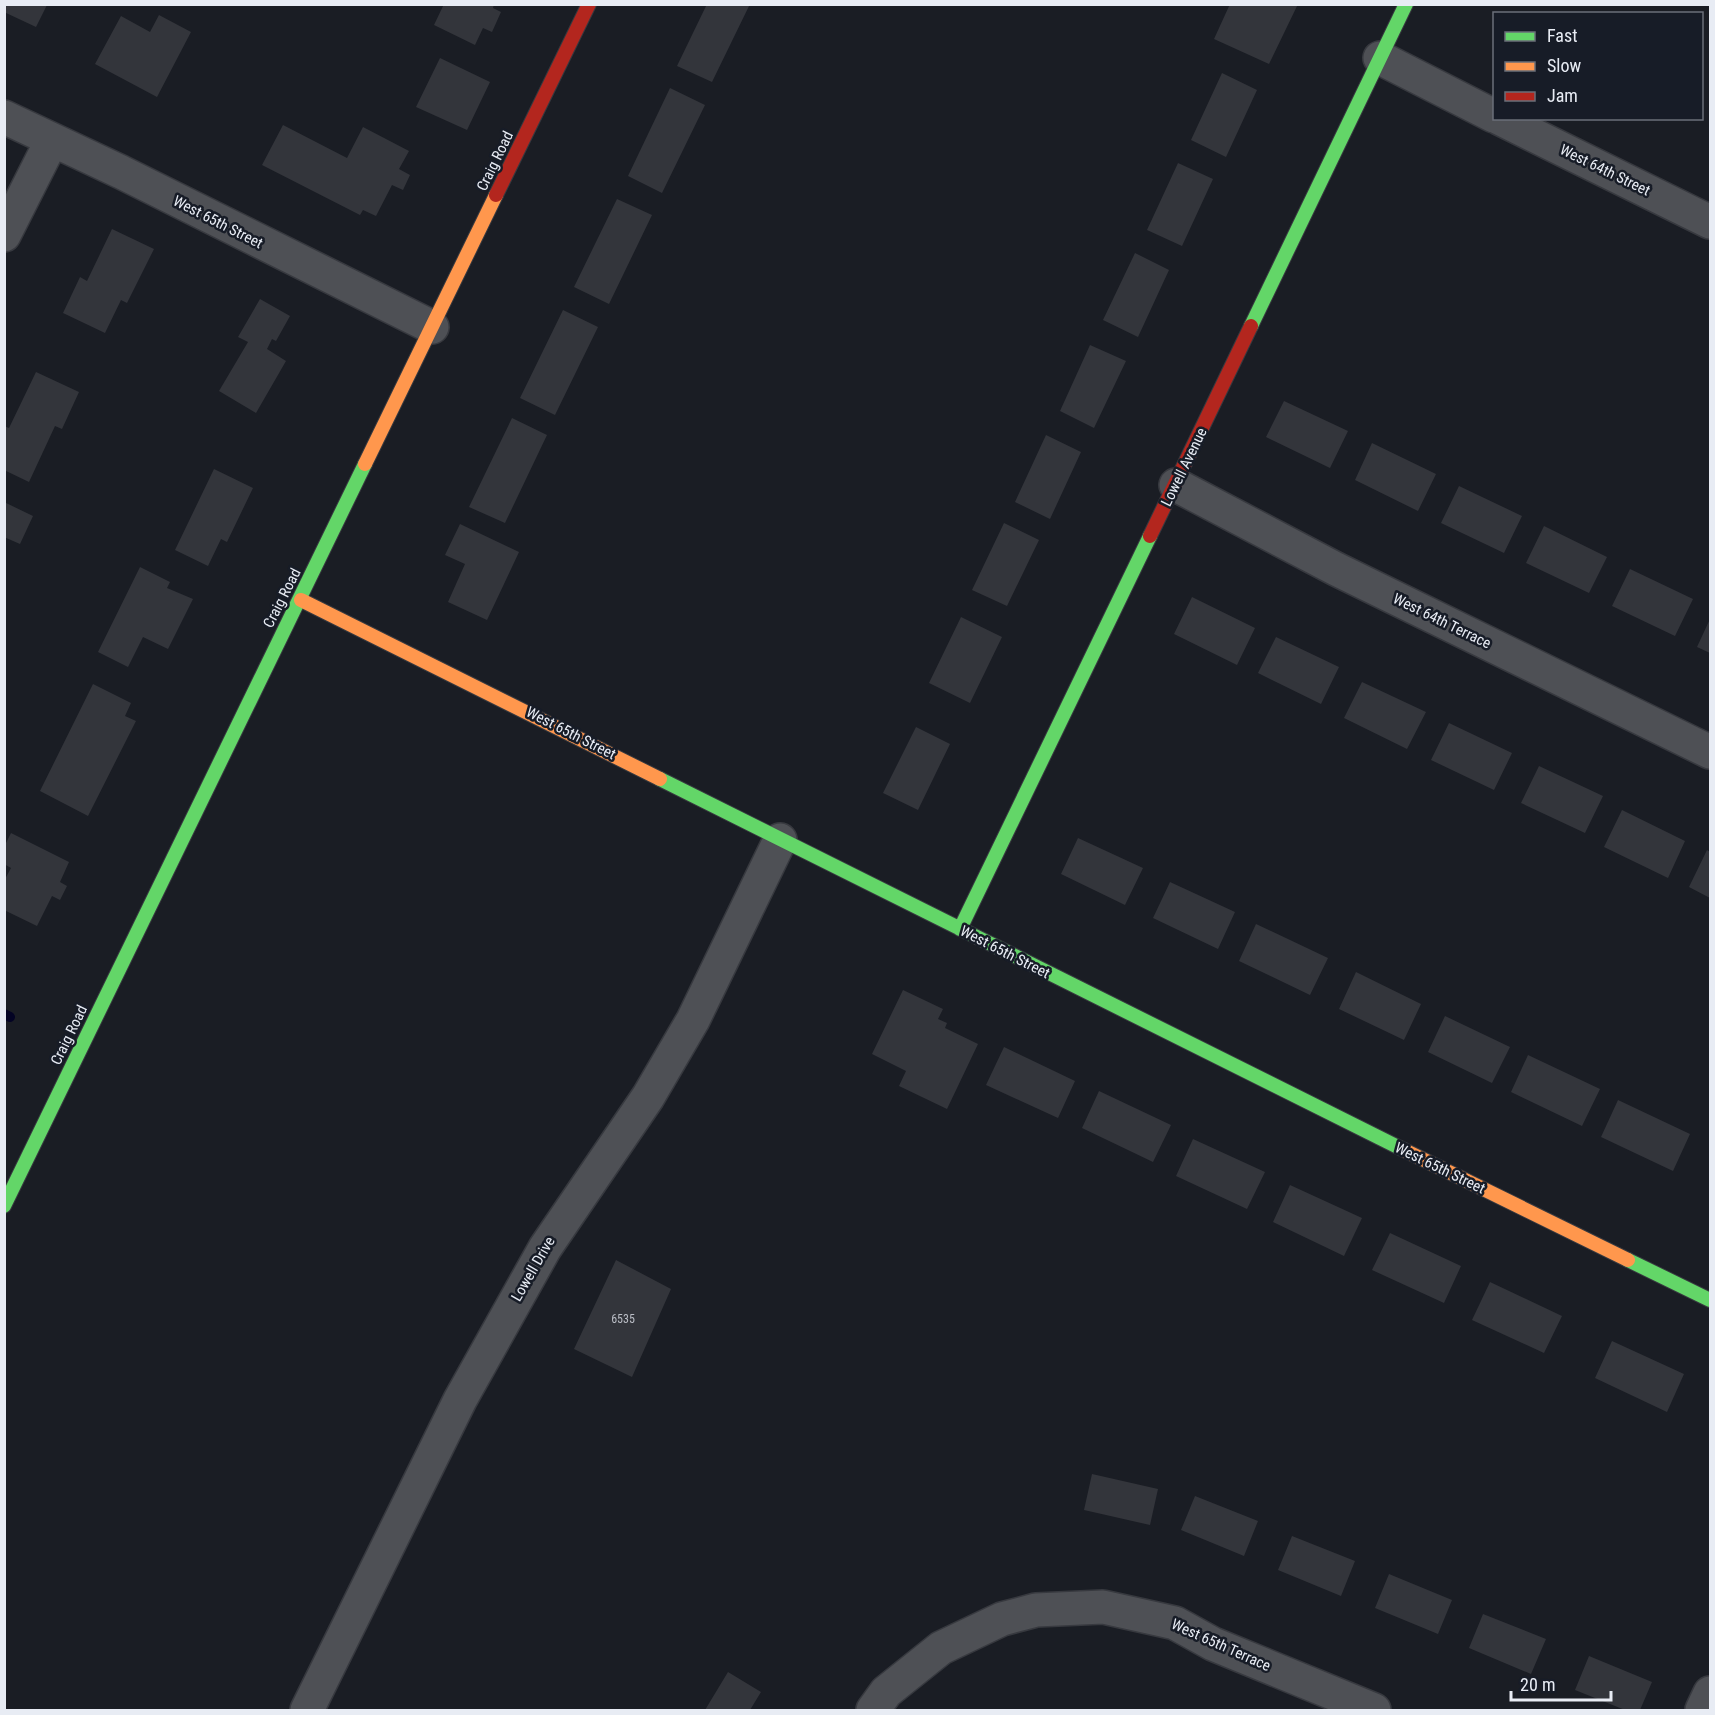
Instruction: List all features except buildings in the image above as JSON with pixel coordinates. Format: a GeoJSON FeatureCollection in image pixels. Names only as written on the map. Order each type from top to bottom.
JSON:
{"type":"FeatureCollection","features":[{"type":"Feature","properties":{"kind":"street","name":"Craig Road"},"geometry":{"type":"LineString","coordinates":[[4,1206],[278,642],[301,600],[589,4]]}},
{"type":"Feature","properties":{"kind":"street","name":"Lowell Avenue"},"geometry":{"type":"LineString","coordinates":[[960,929],[1406,4]]}},
{"type":"Feature","properties":{"kind":"street"},"geometry":{"type":"LineString","coordinates":[[1380,58],[1493,115]]}},
{"type":"Feature","properties":{"kind":"street","name":"West 65th Street"},"geometry":{"type":"LineString","coordinates":[[4,117],[432,327]]}},
{"type":"Feature","properties":{"kind":"street","name":"West 64th Street"},"geometry":{"type":"LineString","coordinates":[[1503,120],[1710,222]]}},
{"type":"Feature","properties":{"kind":"street"},"geometry":{"type":"LineString","coordinates":[[4,235],[52,140]]}},
{"type":"Feature","properties":{"kind":"street","name":"West 64th Terrace"},"geometry":{"type":"LineString","coordinates":[[1176,485],[1336,569],[1710,752]]}},
{"type":"Feature","properties":{"kind":"street","name":"West 65th Street"},"geometry":{"type":"LineString","coordinates":[[301,600],[446,668],[780,840],[1161,1031],[1710,1300]]}},
{"type":"Feature","properties":{"kind":"street","name":"Lowell Drive"},"geometry":{"type":"LineString","coordinates":[[307,1710],[460,1400],[545,1248],[648,1097],[693,1020],[780,840]]}},
{"type":"Feature","properties":{"kind":"street","name":"West 65th Terrace"},"geometry":{"type":"LineString","coordinates":[[873,1710],[886,1692],[941,1648],[992,1624],[1036,1610],[1103,1607],[1175,1623],[1213,1644],[1374,1710]]}},
{"type":"Feature","properties":{"kind":"street"},"geometry":{"type":"LineString","coordinates":[[1702,1710],[1710,1693]]}},
{"type":"Feature","properties":{"kind":"waterway"},"geometry":{"type":"LineString","coordinates":[[4,1014],[10,1017]]}},
{"type":"Feature","properties":{"kind":"traffic: fast"},"geometry":{"type":"LineString","coordinates":[[1251,326],[1406,4]]}},
{"type":"Feature","properties":{"kind":"traffic: fast"},"geometry":{"type":"LineString","coordinates":[[4,1206],[365,464]]}},
{"type":"Feature","properties":{"kind":"traffic: fast"},"geometry":{"type":"LineString","coordinates":[[960,929],[1150,536]]}},
{"type":"Feature","properties":{"kind":"traffic: fast"},"geometry":{"type":"LineString","coordinates":[[660,779],[1404,1150]]}},
{"type":"Feature","properties":{"kind":"traffic: fast"},"geometry":{"type":"LineString","coordinates":[[1628,1260],[1710,1300]]}},
{"type":"Feature","properties":{"kind":"traffic: slow"},"geometry":{"type":"LineString","coordinates":[[365,464],[496,195]]}},
{"type":"Feature","properties":{"kind":"traffic: slow"},"geometry":{"type":"LineString","coordinates":[[301,600],[660,779]]}},
{"type":"Feature","properties":{"kind":"traffic: slow"},"geometry":{"type":"LineString","coordinates":[[1404,1150],[1628,1260]]}},
{"type":"Feature","properties":{"kind":"traffic: jam"},"geometry":{"type":"LineString","coordinates":[[496,195],[589,4]]}},
{"type":"Feature","properties":{"kind":"traffic: jam"},"geometry":{"type":"LineString","coordinates":[[1150,536],[1251,326]]}}]}
